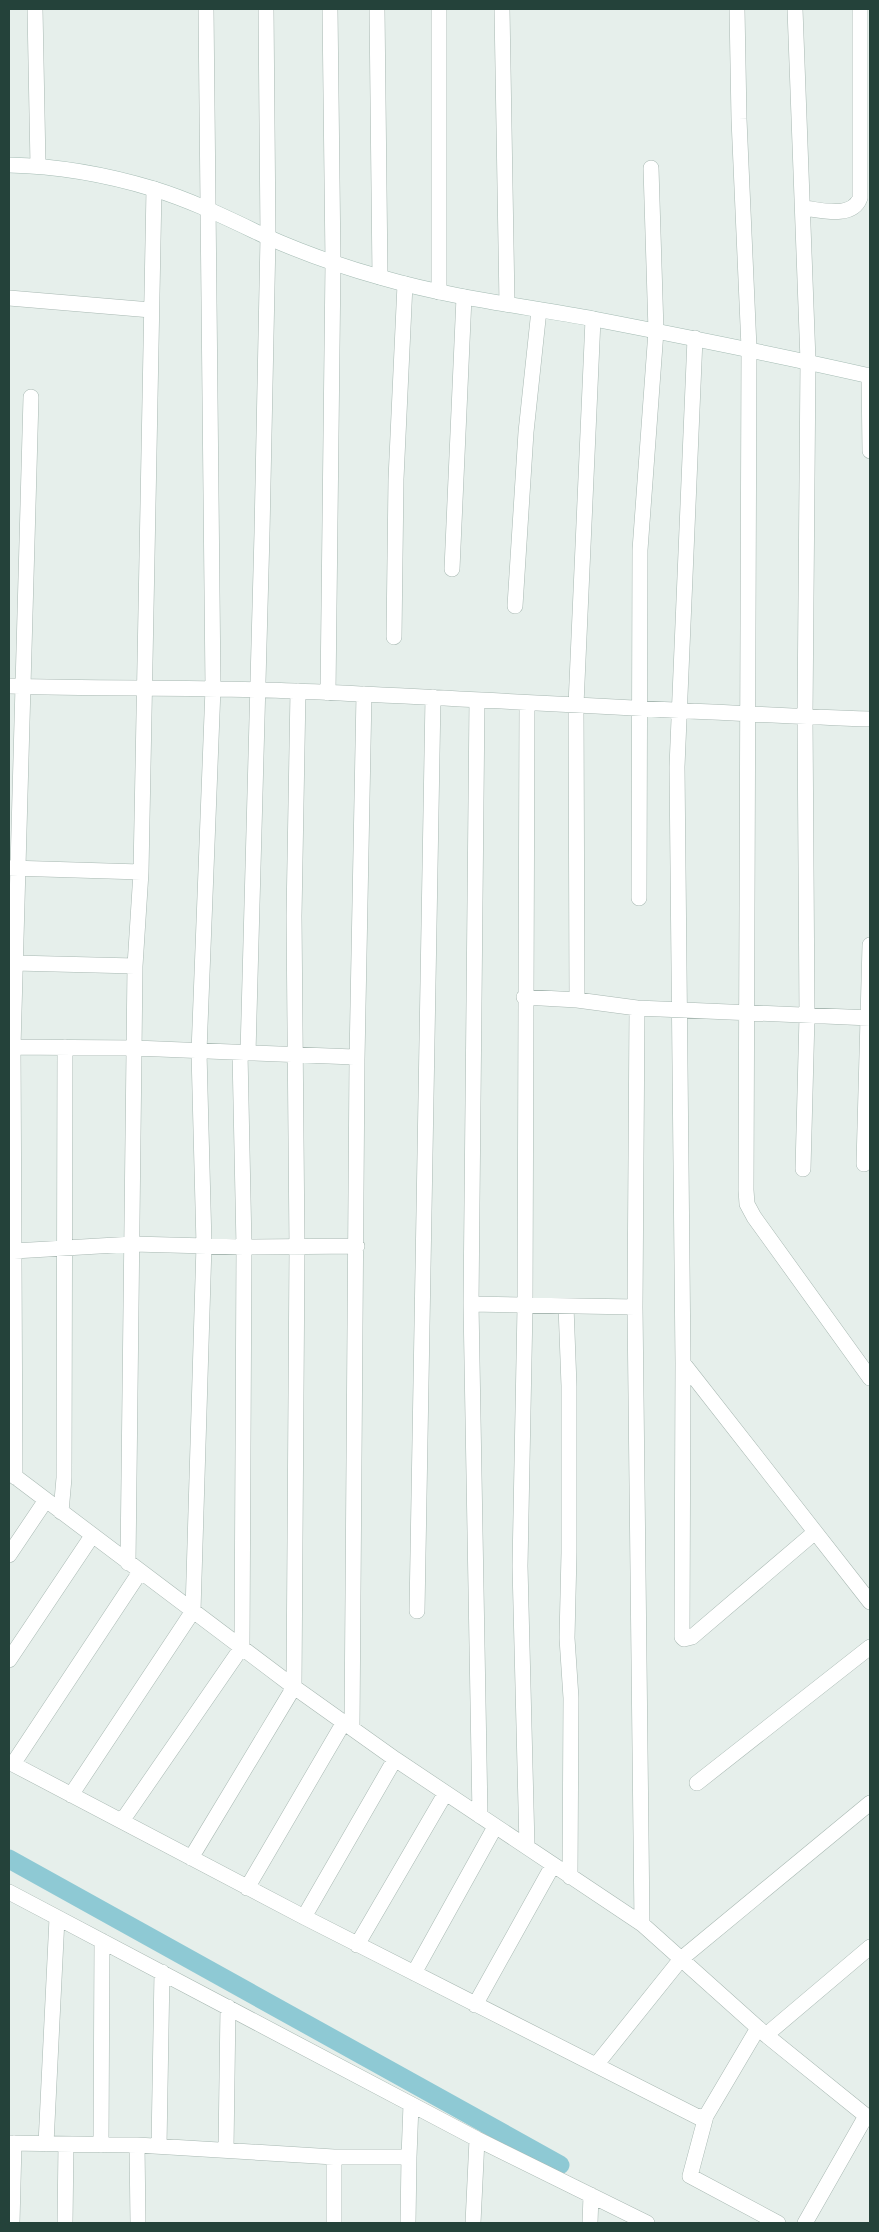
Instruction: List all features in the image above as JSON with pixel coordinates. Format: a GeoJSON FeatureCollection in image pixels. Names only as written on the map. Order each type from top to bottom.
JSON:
{"type":"FeatureCollection","features":[{"type":"Feature","properties":{"kind":"street"},"geometry":{"type":"LineString","coordinates":[[35,9],[38,166]]}},
{"type":"Feature","properties":{"kind":"street"},"geometry":{"type":"LineString","coordinates":[[71,1795],[192,1611],[204,1245],[199,1052],[213,688],[206,9]]}},
{"type":"Feature","properties":{"kind":"street"},"geometry":{"type":"LineString","coordinates":[[122,1821],[242,1647],[244,1053],[262,533],[268,237],[266,9]]}},
{"type":"Feature","properties":{"kind":"street"},"geometry":{"type":"LineString","coordinates":[[328,693],[333,263],[330,9]]}},
{"type":"Feature","properties":{"kind":"street"},"geometry":{"type":"LineString","coordinates":[[377,9],[380,277]]}},
{"type":"Feature","properties":{"kind":"street"},"geometry":{"type":"LineString","coordinates":[[439,9],[439,292]]}},
{"type":"Feature","properties":{"kind":"street"},"geometry":{"type":"LineString","coordinates":[[502,9],[507,304]]}},
{"type":"Feature","properties":{"kind":"street"},"geometry":{"type":"LineString","coordinates":[[737,9],[739,119],[749,348],[746,714],[747,1204],[754,1217],[870,1378]]}},
{"type":"Feature","properties":{"kind":"street"},"geometry":{"type":"LineString","coordinates":[[795,9],[804,208],[808,361],[805,716],[807,1016],[803,1169]]}},
{"type":"Feature","properties":{"kind":"street"},"geometry":{"type":"LineString","coordinates":[[804,208],[843,211],[854,207],[860,198],[860,9]]}},
{"type":"Feature","properties":{"kind":"street"},"geometry":{"type":"LineString","coordinates":[[9,165],[38,166],[154,189],[207,209],[268,237],[333,263],[405,284],[464,297],[749,348],[870,376],[870,451]]}},
{"type":"Feature","properties":{"kind":"street"},"geometry":{"type":"LineString","coordinates":[[639,898],[638,710],[640,550],[656,331],[651,168]]}},
{"type":"Feature","properties":{"kind":"street"},"geometry":{"type":"LineString","coordinates":[[154,189],[141,872],[136,966],[133,1244],[134,1567],[11,1763],[247,1888],[698,2118],[706,2116]]}},
{"type":"Feature","properties":{"kind":"street"},"geometry":{"type":"LineString","coordinates":[[394,636],[396,479],[405,284]]}},
{"type":"Feature","properties":{"kind":"street"},"geometry":{"type":"LineString","coordinates":[[452,569],[464,297]]}},
{"type":"Feature","properties":{"kind":"street"},"geometry":{"type":"LineString","coordinates":[[9,298],[151,310]]}},
{"type":"Feature","properties":{"kind":"street"},"geometry":{"type":"LineString","coordinates":[[515,606],[526,432],[539,310]]}},
{"type":"Feature","properties":{"kind":"street"},"geometry":{"type":"LineString","coordinates":[[577,1000],[576,705],[593,319]]}},
{"type":"Feature","properties":{"kind":"street"},"geometry":{"type":"LineString","coordinates":[[695,338],[678,710],[676,836],[683,1363],[682,1637],[688,1639],[692,1637],[814,1532]]}},
{"type":"Feature","properties":{"kind":"street"},"geometry":{"type":"LineString","coordinates":[[31,397],[16,686],[15,963],[11,1047],[14,1251],[12,1474],[192,1611],[394,1759],[642,1924],[762,2032],[868,2117],[805,2223]]}},
{"type":"Feature","properties":{"kind":"street"},"geometry":{"type":"LineString","coordinates":[[16,686],[144,686],[298,691],[434,697],[638,710],[870,718]]}},
{"type":"Feature","properties":{"kind":"street"},"geometry":{"type":"LineString","coordinates":[[191,1858],[294,1687],[297,1248],[294,916],[298,691]]}},
{"type":"Feature","properties":{"kind":"street"},"geometry":{"type":"LineString","coordinates":[[247,1888],[348,1725],[357,1246],[364,694]]}},
{"type":"Feature","properties":{"kind":"street"},"geometry":{"type":"LineString","coordinates":[[417,1611],[422,1168],[427,1050],[434,697]]}},
{"type":"Feature","properties":{"kind":"street"},"geometry":{"type":"LineString","coordinates":[[477,700],[471,1304],[480,1816]]}},
{"type":"Feature","properties":{"kind":"street"},"geometry":{"type":"LineString","coordinates":[[527,703],[524,997],[525,1307],[520,1566],[527,1847]]}},
{"type":"Feature","properties":{"kind":"street"},"geometry":{"type":"LineString","coordinates":[[14,868],[141,872]]}},
{"type":"Feature","properties":{"kind":"street"},"geometry":{"type":"LineString","coordinates":[[864,1164],[870,1018],[870,945]]}},
{"type":"Feature","properties":{"kind":"street"},"geometry":{"type":"LineString","coordinates":[[15,963],[136,966]]}},
{"type":"Feature","properties":{"kind":"street"},"geometry":{"type":"LineString","coordinates":[[524,997],[577,1000],[637,1008],[870,1018]]}},
{"type":"Feature","properties":{"kind":"street"},"geometry":{"type":"LineString","coordinates":[[637,1008],[635,1307],[642,1924]]}},
{"type":"Feature","properties":{"kind":"street"},"geometry":{"type":"LineString","coordinates":[[11,1047],[135,1048],[358,1059]]}},
{"type":"Feature","properties":{"kind":"street"},"geometry":{"type":"LineString","coordinates":[[61,1512],[64,1478],[63,1248],[65,1047]]}},
{"type":"Feature","properties":{"kind":"street"},"geometry":{"type":"LineString","coordinates":[[14,1251],[133,1244],[204,1245],[244,1248],[357,1246]]}},
{"type":"Feature","properties":{"kind":"street"},"geometry":{"type":"LineString","coordinates":[[471,1304],[525,1307],[635,1307]]}},
{"type":"Feature","properties":{"kind":"street"},"geometry":{"type":"LineString","coordinates":[[566,1306],[569,1386],[567,1638],[571,1698],[570,1877]]}},
{"type":"Feature","properties":{"kind":"street"},"geometry":{"type":"LineString","coordinates":[[683,1363],[870,1602]]}},
{"type":"Feature","properties":{"kind":"street"},"geometry":{"type":"LineString","coordinates":[[9,1555],[46,1500]]}},
{"type":"Feature","properties":{"kind":"street"},"geometry":{"type":"LineString","coordinates":[[9,1660],[92,1536]]}},
{"type":"Feature","properties":{"kind":"street"},"geometry":{"type":"LineString","coordinates":[[697,1783],[870,1647]]}},
{"type":"Feature","properties":{"kind":"street"},"geometry":{"type":"LineString","coordinates":[[304,1917],[394,1759]]}},
{"type":"Feature","properties":{"kind":"street"},"geometry":{"type":"LineString","coordinates":[[357,1944],[444,1794]]}},
{"type":"Feature","properties":{"kind":"street"},"geometry":{"type":"LineString","coordinates":[[596,2066],[681,1960],[870,1804]]}},
{"type":"Feature","properties":{"kind":"street"},"geometry":{"type":"LineString","coordinates":[[414,1973],[495,1827]]}},
{"type":"Feature","properties":{"kind":"street"},"geometry":{"type":"LineString","coordinates":[[476,2005],[553,1865]]}},
{"type":"Feature","properties":{"kind":"street"},"geometry":{"type":"LineString","coordinates":[[9,1892],[478,2139],[647,2223]]}},
{"type":"Feature","properties":{"kind":"street"},"geometry":{"type":"LineString","coordinates":[[46,2144],[57,1918]]}},
{"type":"Feature","properties":{"kind":"street"},"geometry":{"type":"LineString","coordinates":[[101,2144],[102,1941]]}},
{"type":"Feature","properties":{"kind":"street"},"geometry":{"type":"LineString","coordinates":[[778,2223],[690,2176],[706,2116],[762,2032],[870,1947]]}},
{"type":"Feature","properties":{"kind":"street"},"geometry":{"type":"LineString","coordinates":[[159,2146],[162,1972]]}},
{"type":"Feature","properties":{"kind":"street"},"geometry":{"type":"LineString","coordinates":[[226,2149],[228,2008]]}},
{"type":"Feature","properties":{"kind":"street"},"geometry":{"type":"LineString","coordinates":[[408,2223],[411,2104]]}},
{"type":"Feature","properties":{"kind":"street"},"geometry":{"type":"LineString","coordinates":[[474,2223],[478,2139]]}},
{"type":"Feature","properties":{"kind":"street"},"geometry":{"type":"LineString","coordinates":[[12,2223],[11,2143],[137,2145],[334,2156],[409,2157]]}},
{"type":"Feature","properties":{"kind":"street"},"geometry":{"type":"LineString","coordinates":[[65,2223],[66,2144]]}},
{"type":"Feature","properties":{"kind":"street"},"geometry":{"type":"LineString","coordinates":[[137,2145],[138,2223]]}},
{"type":"Feature","properties":{"kind":"street"},"geometry":{"type":"LineString","coordinates":[[334,2156],[334,2223]]}},
{"type":"Feature","properties":{"kind":"street"},"geometry":{"type":"LineString","coordinates":[[590,2223],[591,2195]]}},
{"type":"Feature","properties":{"kind":"waterway"},"geometry":{"type":"LineString","coordinates":[[9,1859],[560,2165]]}}]}
